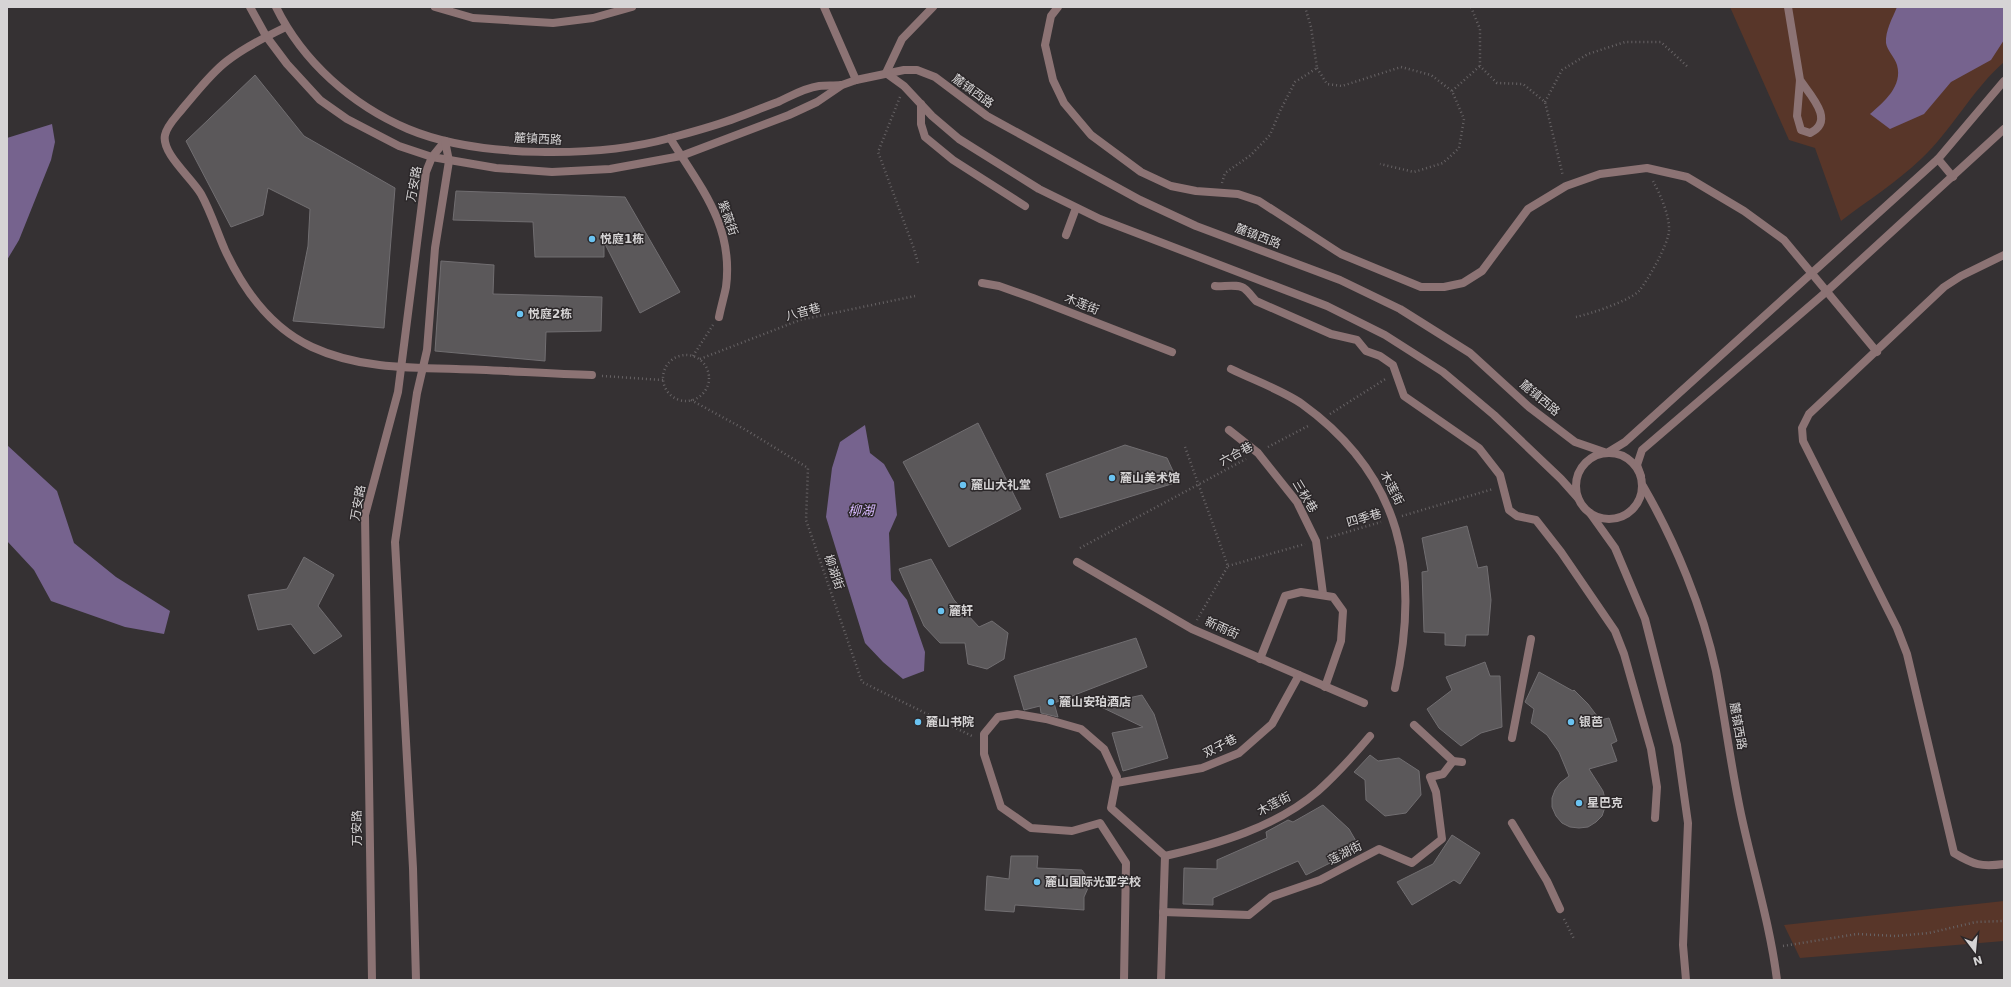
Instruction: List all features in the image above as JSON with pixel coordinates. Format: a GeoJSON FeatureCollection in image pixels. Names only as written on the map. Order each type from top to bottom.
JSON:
{"type":"FeatureCollection","features":[{"type":"Feature","properties":{"kind":"street"},"geometry":{"type":"LineString","coordinates":[[250,7],[266,36],[287,64],[320,100],[354,122],[399,146],[432,158],[496,168],[552,172],[610,169],[681,156],[789,115],[817,102],[842,85]]}},
{"type":"Feature","properties":{"kind":"street","name":"麓镇西路"},"geometry":{"type":"LineString","coordinates":[[276,7],[286,27],[307,54],[338,86],[368,107],[408,129],[446,141],[488,148],[556,153],[607,150],[648,144],[736,118],[799,92],[819,86],[842,85],[856,80],[904,70],[917,70],[935,77],[987,116],[1140,200],[1196,226],[1340,280],[1400,309],[1470,353],[1529,407],[1575,442],[1607,453]]}},
{"type":"Feature","properties":{"kind":"street"},"geometry":{"type":"LineString","coordinates":[[435,7],[473,18],[553,23],[593,18],[632,7]]}},
{"type":"Feature","properties":{"kind":"street"},"geometry":{"type":"LineString","coordinates":[[824,7],[856,80]]}},
{"type":"Feature","properties":{"kind":"street"},"geometry":{"type":"LineString","coordinates":[[933,7],[902,39],[886,74],[904,86],[959,139],[1039,189],[1076,208],[1185,253],[1262,279],[1327,306],[1385,335],[1443,372],[1477,401],[1550,468],[1590,513],[1615,548],[1645,619],[1677,745],[1688,823],[1683,945],[1686,980]]}},
{"type":"Feature","properties":{"kind":"street"},"geometry":{"type":"LineString","coordinates":[[1058,7],[1051,16],[1045,45],[1054,80],[1064,103],[1091,135],[1141,172],[1171,186],[1196,191],[1238,194],[1259,201],[1341,254],[1421,287],[1444,287],[1464,283],[1482,271],[1528,209],[1566,186],[1600,174],[1647,168],[1687,177],[1744,210],[1784,240],[1877,352]]}},
{"type":"Feature","properties":{"kind":"street"},"geometry":{"type":"LineString","coordinates":[[1788,7],[1800,80],[1796,116],[1801,130],[1810,133],[1818,130],[1821,123],[1820,114],[1816,102],[1800,80]]}},
{"type":"Feature","properties":{"kind":"street"},"geometry":{"type":"LineString","coordinates":[[286,27],[266,36],[227,61],[207,79],[171,123],[166,132],[166,147],[201,194],[239,276],[259,306],[276,324],[295,338],[334,355],[364,362],[400,368],[592,375]]}},
{"type":"Feature","properties":{"kind":"street"},"geometry":{"type":"LineString","coordinates":[[1578,498],[1576,490],[1577,479],[1581,469],[1592,458],[1607,453],[1625,442],[1813,274],[1938,159],[2004,81]]}},
{"type":"Feature","properties":{"kind":"street"},"geometry":{"type":"LineString","coordinates":[[921,104],[920,124],[925,137],[953,160],[1026,206]]}},
{"type":"Feature","properties":{"kind":"street"},"geometry":{"type":"LineString","coordinates":[[1590,513],[1607,519],[1624,516],[1638,504],[1643,486],[1637,465],[1642,450],[1826,292],[2004,129]]}},
{"type":"Feature","properties":{"kind":"street","name":"紫薇街"},"geometry":{"type":"LineString","coordinates":[[670,138],[714,208],[723,233],[726,256],[726,286],[719,317]]}},
{"type":"Feature","properties":{"kind":"street"},"geometry":{"type":"LineString","coordinates":[[416,980],[413,868],[395,542],[417,393],[427,350],[435,248],[449,161],[446,141]]}},
{"type":"Feature","properties":{"kind":"street","name":"万安路"},"geometry":{"type":"LineString","coordinates":[[372,980],[365,515],[398,392],[426,172],[432,158],[446,141]]}},
{"type":"Feature","properties":{"kind":"street"},"geometry":{"type":"LineString","coordinates":[[1938,159],[1953,177]]}},
{"type":"Feature","properties":{"kind":"street"},"geometry":{"type":"LineString","coordinates":[[1066,235],[1076,208]]}},
{"type":"Feature","properties":{"kind":"street"},"geometry":{"type":"LineString","coordinates":[[2004,255],[1961,276],[1944,287],[1877,352],[1809,414],[1802,428],[1803,441],[1897,628],[1907,654],[1954,853],[1971,864],[1990,866],[2004,864]]}},
{"type":"Feature","properties":{"kind":"street","name":"木莲街"},"geometry":{"type":"LineString","coordinates":[[982,283],[999,286],[1033,298],[1172,352]]}},
{"type":"Feature","properties":{"kind":"street"},"geometry":{"type":"LineString","coordinates":[[1215,286],[1226,288],[1241,286],[1246,289],[1250,296],[1256,301],[1332,334],[1357,340],[1366,351],[1380,356],[1393,365],[1397,371],[1404,396],[1479,448],[1500,475],[1509,510],[1517,516],[1536,520],[1561,552],[1615,631],[1624,654],[1651,749],[1657,786],[1655,818]]}},
{"type":"Feature","properties":{"kind":"street","name":"木莲街"},"geometry":{"type":"LineString","coordinates":[[1231,369],[1300,403],[1338,433],[1369,470],[1393,518],[1401,550],[1406,587],[1406,628],[1395,688]]}},
{"type":"Feature","properties":{"kind":"street","name":"三秋巷"},"geometry":{"type":"LineString","coordinates":[[1229,430],[1258,453],[1298,502],[1316,541],[1323,594]]}},
{"type":"Feature","properties":{"kind":"street"},"geometry":{"type":"LineString","coordinates":[[1607,453],[1618,454],[1628,458],[1635,465],[1641,476]]}},
{"type":"Feature","properties":{"kind":"street","name":"麓镇西路"},"geometry":{"type":"LineString","coordinates":[[1643,486],[1662,519],[1694,594],[1714,662],[1741,813],[1773,946],[1777,980]]}},
{"type":"Feature","properties":{"kind":"street","name":"新雨街"},"geometry":{"type":"LineString","coordinates":[[1077,562],[1192,629],[1364,703]]}},
{"type":"Feature","properties":{"kind":"street"},"geometry":{"type":"LineString","coordinates":[[1260,658],[1285,596],[1301,592],[1323,594],[1333,597],[1343,612],[1341,641],[1325,686]]}},
{"type":"Feature","properties":{"kind":"street"},"geometry":{"type":"LineString","coordinates":[[1512,738],[1531,639]]}},
{"type":"Feature","properties":{"kind":"street","name":"双子巷"},"geometry":{"type":"LineString","coordinates":[[1116,783],[1202,768],[1239,753],[1272,724],[1298,675]]}},
{"type":"Feature","properties":{"kind":"street"},"geometry":{"type":"LineString","coordinates":[[1124,980],[1126,863],[1100,823],[1072,831],[1031,828],[1001,807],[984,754],[984,734],[998,717],[1016,714],[1046,719],[1081,729],[1104,749],[1117,777],[1111,808],[1165,856],[1161,980]]}},
{"type":"Feature","properties":{"kind":"street"},"geometry":{"type":"LineString","coordinates":[[1414,725],[1453,761],[1462,762]]}},
{"type":"Feature","properties":{"kind":"street","name":"木莲街"},"geometry":{"type":"LineString","coordinates":[[1165,856],[1207,846],[1246,832],[1286,813],[1318,792],[1346,764],[1370,736]]}},
{"type":"Feature","properties":{"kind":"street","name":"莲湖街"},"geometry":{"type":"LineString","coordinates":[[1163,912],[1249,915],[1271,897],[1320,880],[1379,849],[1412,863],[1442,839],[1436,792],[1430,777],[1442,774],[1453,761]]}},
{"type":"Feature","properties":{"kind":"street"},"geometry":{"type":"LineString","coordinates":[[1512,823],[1547,881],[1560,909]]}},
{"type":"Feature","properties":{"kind":"path"},"geometry":{"type":"LineString","coordinates":[[1305,7],[1311,27],[1317,68],[1327,84],[1342,86],[1401,67],[1431,75],[1452,91],[1464,119],[1459,148],[1443,163],[1414,172],[1380,164]]}},
{"type":"Feature","properties":{"kind":"path"},"geometry":{"type":"LineString","coordinates":[[1471,7],[1480,29],[1480,66],[1497,83],[1523,84],[1545,102],[1566,186]]}},
{"type":"Feature","properties":{"kind":"path"},"geometry":{"type":"LineString","coordinates":[[1545,102],[1562,70],[1588,54],[1625,42],[1661,42],[1689,68]]}},
{"type":"Feature","properties":{"kind":"path"},"geometry":{"type":"LineString","coordinates":[[1452,91],[1480,66]]}},
{"type":"Feature","properties":{"kind":"path"},"geometry":{"type":"LineString","coordinates":[[1219,193],[1225,173],[1251,155],[1270,135],[1295,82],[1317,68]]}},
{"type":"Feature","properties":{"kind":"path"},"geometry":{"type":"LineString","coordinates":[[904,86],[878,152],[914,249],[918,264]]}},
{"type":"Feature","properties":{"kind":"path"},"geometry":{"type":"LineString","coordinates":[[1576,317],[1598,312],[1638,292],[1659,259],[1669,231],[1663,199],[1647,168]]}},
{"type":"Feature","properties":{"kind":"path","name":"八音巷"},"geometry":{"type":"LineString","coordinates":[[700,359],[800,320],[915,296]]}},
{"type":"Feature","properties":{"kind":"path"},"geometry":{"type":"LineString","coordinates":[[693,356],[719,317]]}},
{"type":"Feature","properties":{"kind":"path"},"geometry":{"type":"LineString","coordinates":[[686,354],[700,359],[708,371],[709,378],[704,392],[691,400],[683,401],[669,394],[663,380],[664,372],[672,360],[686,354]]}},
{"type":"Feature","properties":{"kind":"path","name":"六合巷"},"geometry":{"type":"LineString","coordinates":[[1080,548],[1320,419],[1397,371]]}},
{"type":"Feature","properties":{"kind":"path"},"geometry":{"type":"LineString","coordinates":[[592,375],[663,380]]}},
{"type":"Feature","properties":{"kind":"path","name":"柳湖街"},"geometry":{"type":"LineString","coordinates":[[691,400],[746,430],[808,468],[806,520],[862,682],[980,740]]}},
{"type":"Feature","properties":{"kind":"path"},"geometry":{"type":"LineString","coordinates":[[1185,448],[1228,566],[1192,629]]}},
{"type":"Feature","properties":{"kind":"path","name":"四季巷"},"geometry":{"type":"LineString","coordinates":[[1228,566],[1504,486]]}},
{"type":"Feature","properties":{"kind":"path"},"geometry":{"type":"LineString","coordinates":[[1560,909],[1574,939]]}},
{"type":"Feature","properties":{"kind":"path"},"geometry":{"type":"LineString","coordinates":[[1773,946],[1794,945],[1857,934],[1896,936],[1929,933],[1976,922],[2004,921]]}},
{"type":"Feature","properties":{"kind":"shaded area"},"geometry":{"type":"Polygon","coordinates":[[[1730,7],[2004,7],[2004,62],[1982,85],[1943,136],[1921,159],[1892,183],[1841,221],[1815,148],[1789,140],[1730,7]]]}},
{"type":"Feature","properties":{"kind":"shaded area"},"geometry":{"type":"Polygon","coordinates":[[[2004,901],[2004,941],[1800,958],[1784,925],[2004,901]]]}},
{"type":"Feature","properties":{"kind":"water"},"geometry":{"type":"Polygon","coordinates":[[[1897,7],[2004,7],[2004,40],[1991,60],[1951,82],[1924,114],[1890,129],[1870,114],[1891,93],[1897,80],[1897,65],[1888,48],[1886,38],[1891,20],[1897,7]]]}},
{"type":"Feature","properties":{"kind":"water"},"geometry":{"type":"Polygon","coordinates":[[[52,124],[55,142],[51,160],[19,240],[7,260],[7,138],[52,124]]]}},
{"type":"Feature","properties":{"kind":"water","name":"柳湖"},"geometry":{"type":"Polygon","coordinates":[[[865,425],[870,453],[884,464],[894,482],[897,515],[889,533],[891,580],[907,600],[925,652],[924,671],[903,679],[883,662],[865,643],[826,517],[832,468],[840,442],[865,425]]]}},
{"type":"Feature","properties":{"kind":"water"},"geometry":{"type":"Polygon","coordinates":[[[7,445],[57,491],[74,543],[116,577],[170,611],[164,634],[125,627],[51,601],[34,570],[7,541],[7,445]]]}},
{"type":"Feature","properties":{"kind":"building"},"geometry":{"type":"Polygon","coordinates":[[[255,75],[304,136],[395,188],[384,328],[293,321],[308,246],[310,209],[268,188],[263,215],[231,227],[186,141],[255,75]]]}},
{"type":"Feature","properties":{"kind":"building","name":"悦庭1栋"},"geometry":{"type":"Polygon","coordinates":[[[456,191],[625,197],[680,292],[640,313],[604,242],[604,257],[535,257],[533,222],[453,220],[456,191]]]}},
{"type":"Feature","properties":{"kind":"building","name":"悦庭2栋"},"geometry":{"type":"Polygon","coordinates":[[[441,261],[494,265],[493,294],[602,297],[601,331],[546,332],[545,361],[435,351],[441,261]]]}},
{"type":"Feature","properties":{"kind":"building","name":"麓山大礼堂"},"geometry":{"type":"Polygon","coordinates":[[[978,423],[1021,509],[949,547],[903,462],[978,423]]]}},
{"type":"Feature","properties":{"kind":"building","name":"麓山美术馆"},"geometry":{"type":"Polygon","coordinates":[[[1125,445],[1167,458],[1178,482],[1060,518],[1046,474],[1125,445]]]}},
{"type":"Feature","properties":{"kind":"building"},"geometry":{"type":"Polygon","coordinates":[[[1467,526],[1478,568],[1487,566],[1491,600],[1488,635],[1466,635],[1465,646],[1445,645],[1445,633],[1424,632],[1422,572],[1428,571],[1422,538],[1467,526]]]}},
{"type":"Feature","properties":{"kind":"building"},"geometry":{"type":"Polygon","coordinates":[[[304,557],[334,575],[318,606],[342,636],[314,654],[291,624],[258,630],[248,595],[287,589],[304,557]]]}},
{"type":"Feature","properties":{"kind":"building","name":"麓轩"},"geometry":{"type":"Polygon","coordinates":[[[931,559],[954,600],[979,627],[992,621],[1008,633],[1004,659],[987,669],[968,664],[965,643],[940,643],[924,626],[899,569],[931,559]]]}},
{"type":"Feature","properties":{"kind":"building"},"geometry":{"type":"Polygon","coordinates":[[[1136,638],[1147,667],[1054,703],[1058,717],[1041,713],[1040,706],[1024,710],[1014,676],[1136,638]]]}},
{"type":"Feature","properties":{"kind":"building"},"geometry":{"type":"Polygon","coordinates":[[[1485,662],[1490,676],[1500,676],[1502,727],[1481,733],[1461,746],[1439,728],[1427,709],[1452,690],[1446,677],[1485,662]]]}},
{"type":"Feature","properties":{"kind":"building","name":"银芭"},"geometry":{"type":"Polygon","coordinates":[[[1539,672],[1573,691],[1574,690],[1588,704],[1600,720],[1609,718],[1617,741],[1611,744],[1617,761],[1589,769],[1603,791],[1605,807],[1602,816],[1588,827],[1570,827],[1562,823],[1556,816],[1552,807],[1552,798],[1555,790],[1560,783],[1569,776],[1559,752],[1547,735],[1531,723],[1534,709],[1525,702],[1539,672]]]}},
{"type":"Feature","properties":{"kind":"building"},"geometry":{"type":"Polygon","coordinates":[[[1142,695],[1154,714],[1168,758],[1123,771],[1112,733],[1143,727],[1097,705],[1142,695]]]}},
{"type":"Feature","properties":{"kind":"building"},"geometry":{"type":"Polygon","coordinates":[[[1370,755],[1378,761],[1399,758],[1419,771],[1421,795],[1406,813],[1385,816],[1366,800],[1365,780],[1354,772],[1370,755]]]}},
{"type":"Feature","properties":{"kind":"building"},"geometry":{"type":"Polygon","coordinates":[[[1323,805],[1349,829],[1360,848],[1306,875],[1298,861],[1213,898],[1213,905],[1183,904],[1184,868],[1217,869],[1217,860],[1267,838],[1266,832],[1288,820],[1293,822],[1323,805]]]}},
{"type":"Feature","properties":{"kind":"building"},"geometry":{"type":"Polygon","coordinates":[[[1452,835],[1480,853],[1460,884],[1454,880],[1412,905],[1397,882],[1433,864],[1452,835]]]}},
{"type":"Feature","properties":{"kind":"building","name":"麓山国际光亚学校"},"geometry":{"type":"Polygon","coordinates":[[[1011,856],[1038,856],[1037,868],[1082,870],[1088,879],[1088,888],[1084,897],[1084,910],[1015,905],[1014,912],[985,910],[987,876],[1009,879],[1011,856]]]}},
{"type":"Feature","properties":{"kind":"place","name":"悦庭1栋"},"geometry":{"type":"Point","coordinates":[592,239]}},
{"type":"Feature","properties":{"kind":"place","name":"悦庭2栋"},"geometry":{"type":"Point","coordinates":[520,314]}},
{"type":"Feature","properties":{"kind":"place","name":"麓山美术馆"},"geometry":{"type":"Point","coordinates":[1112,478]}},
{"type":"Feature","properties":{"kind":"place","name":"麓山大礼堂"},"geometry":{"type":"Point","coordinates":[963,485]}},
{"type":"Feature","properties":{"kind":"place","name":"麓轩"},"geometry":{"type":"Point","coordinates":[941,611]}},
{"type":"Feature","properties":{"kind":"place","name":"麓山安珀酒店"},"geometry":{"type":"Point","coordinates":[1051,702]}},
{"type":"Feature","properties":{"kind":"place","name":"麓山书院"},"geometry":{"type":"Point","coordinates":[918,722]}},
{"type":"Feature","properties":{"kind":"place","name":"银芭"},"geometry":{"type":"Point","coordinates":[1571,722]}},
{"type":"Feature","properties":{"kind":"place","name":"星巴克"},"geometry":{"type":"Point","coordinates":[1579,803]}},
{"type":"Feature","properties":{"kind":"place","name":"麓山国际光亚学校"},"geometry":{"type":"Point","coordinates":[1037,882]}}]}
